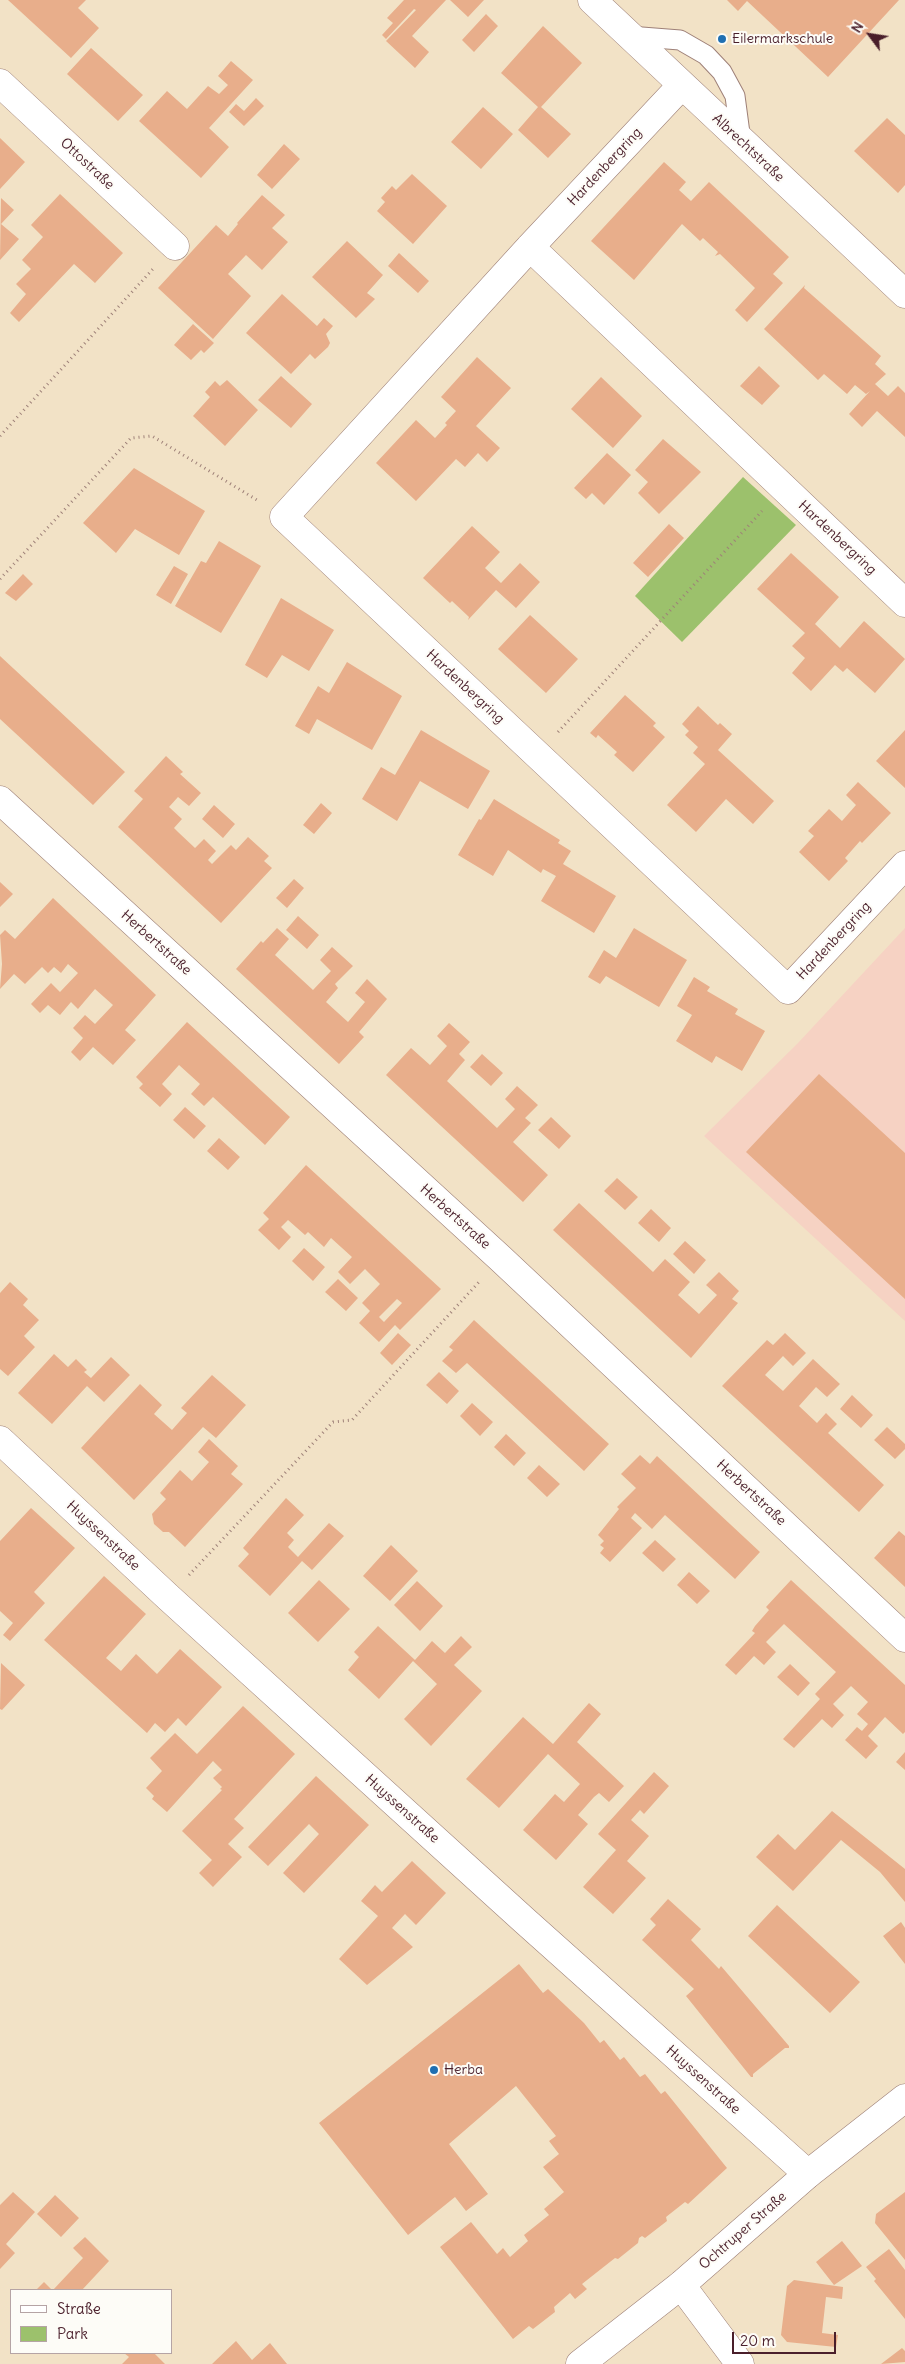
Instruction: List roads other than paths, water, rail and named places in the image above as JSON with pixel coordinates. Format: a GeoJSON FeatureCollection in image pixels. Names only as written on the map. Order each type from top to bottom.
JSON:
{"type":"FeatureCollection","features":[{"type":"Feature","properties":{"kind":"street","name":"Albrechtstraße"},"geometry":{"type":"LineString","coordinates":[[592,0],[681,86],[905,294]]}},
{"type":"Feature","properties":{"kind":"street","name":"Ottostraße"},"geometry":{"type":"LineString","coordinates":[[0,83],[175,246]]}},
{"type":"Feature","properties":{"kind":"street","name":"Hardenbergring"},"geometry":{"type":"LineString","coordinates":[[681,86],[530,247],[284,517],[788,990],[905,865]]}},
{"type":"Feature","properties":{"kind":"street","name":"Hardenbergring"},"geometry":{"type":"LineString","coordinates":[[530,247],[905,603]]}},
{"type":"Feature","properties":{"kind":"street","name":"Herbertstraße"},"geometry":{"type":"LineString","coordinates":[[0,800],[500,1258],[905,1638]]}},
{"type":"Feature","properties":{"kind":"street","name":"Huyssenstraße"},"geometry":{"type":"LineString","coordinates":[[0,1440],[168,1597],[525,1921],[808,2174]]}},
{"type":"Feature","properties":{"kind":"street","name":"Ochtruper Straße"},"geometry":{"type":"LineString","coordinates":[[580,2364],[681,2285],[808,2174],[905,2098]]}},
{"type":"Feature","properties":{"kind":"street"},"geometry":{"type":"LineString","coordinates":[[681,2285],[742,2363]]}},
{"type":"Feature","properties":{"kind":"lane"},"geometry":{"type":"LineString","coordinates":[[629,36],[680,40],[706,56],[722,72],[735,96],[741,142]]}},
{"type":"Feature","properties":{"kind":"place","name":"Eilermarkschule"},"geometry":{"type":"Point","coordinates":[722,39]}},
{"type":"Feature","properties":{"kind":"place","name":"Herba"},"geometry":{"type":"Point","coordinates":[434,2070]}}]}
